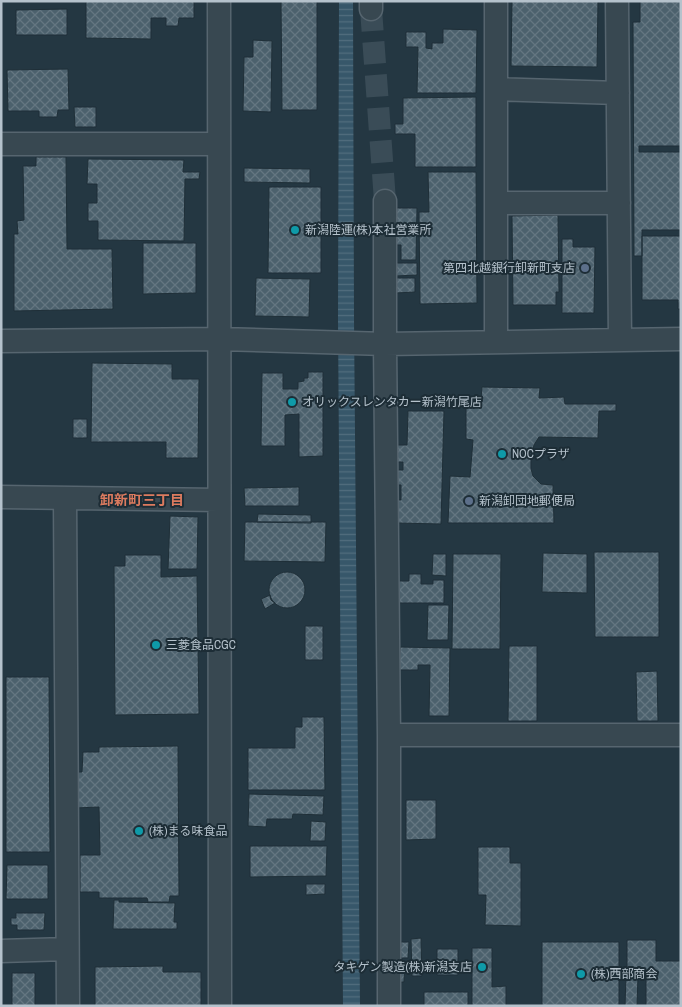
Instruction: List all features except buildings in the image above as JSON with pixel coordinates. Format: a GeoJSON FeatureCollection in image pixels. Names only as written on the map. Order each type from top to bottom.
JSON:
{"type":"FeatureCollection","features":[{"type":"Feature","properties":{"kind":"street"},"geometry":{"type":"LineString","coordinates":[[220,1],[220,1006]]}},
{"type":"Feature","properties":{"kind":"street"},"geometry":{"type":"LineString","coordinates":[[496,1],[496,342]]}},
{"type":"Feature","properties":{"kind":"street"},"geometry":{"type":"LineString","coordinates":[[617,1],[620,340]]}},
{"type":"Feature","properties":{"kind":"street"},"geometry":{"type":"LineString","coordinates":[[496,89],[618,93]]}},
{"type":"Feature","properties":{"kind":"street"},"geometry":{"type":"LineString","coordinates":[[1,144],[219,144]]}},
{"type":"Feature","properties":{"kind":"street"},"geometry":{"type":"LineString","coordinates":[[385,201],[389,1006]]}},
{"type":"Feature","properties":{"kind":"street"},"geometry":{"type":"LineString","coordinates":[[496,203],[619,203]]}},
{"type":"Feature","properties":{"kind":"street"},"geometry":{"type":"LineString","coordinates":[[1,340],[219,340],[385,344],[681,339]]}},
{"type":"Feature","properties":{"kind":"street"},"geometry":{"type":"LineString","coordinates":[[1,496],[219,500]]}},
{"type":"Feature","properties":{"kind":"street"},"geometry":{"type":"LineString","coordinates":[[65,498],[68,1006]]}},
{"type":"Feature","properties":{"kind":"street"},"geometry":{"type":"LineString","coordinates":[[389,735],[681,735]]}},
{"type":"Feature","properties":{"kind":"street"},"geometry":{"type":"LineString","coordinates":[[1,951],[67,949]]}},
{"type":"Feature","properties":{"kind":"water"},"geometry":{"type":"Polygon","coordinates":[[[339,1],[353,1],[360,1006],[343,1006],[338,319],[339,1]]]}},
{"type":"Feature","properties":{"kind":"tunnel"},"geometry":{"type":"LineString","coordinates":[[371,9],[385,201]]}},
{"type":"Feature","properties":{"kind":"place","name":"新潟陸運(株)本社営業所"},"geometry":{"type":"Point","coordinates":[295,230]}},
{"type":"Feature","properties":{"kind":"place","name":"第四北越銀行卸新町支店"},"geometry":{"type":"Point","coordinates":[585,268]}},
{"type":"Feature","properties":{"kind":"place","name":"オリックスレンタカー新潟竹尾店"},"geometry":{"type":"Point","coordinates":[292,402]}},
{"type":"Feature","properties":{"kind":"place","name":"NOCプラザ"},"geometry":{"type":"Point","coordinates":[502,454]}},
{"type":"Feature","properties":{"kind":"place","name":"新潟卸団地郵便局"},"geometry":{"type":"Point","coordinates":[469,501]}},
{"type":"Feature","properties":{"kind":"place","name":"三菱食品CGC"},"geometry":{"type":"Point","coordinates":[156,645]}},
{"type":"Feature","properties":{"kind":"place","name":"(株)まる味食品"},"geometry":{"type":"Point","coordinates":[139,831]}},
{"type":"Feature","properties":{"kind":"place","name":"タキゲン製造(株)新潟支店"},"geometry":{"type":"Point","coordinates":[482,967]}},
{"type":"Feature","properties":{"kind":"place","name":"(株)西部商会"},"geometry":{"type":"Point","coordinates":[581,974]}},
{"type":"Feature","properties":{"kind":"district","name":"卸新町三丁目"},"geometry":{"type":"Point","coordinates":[142,500]}}]}
